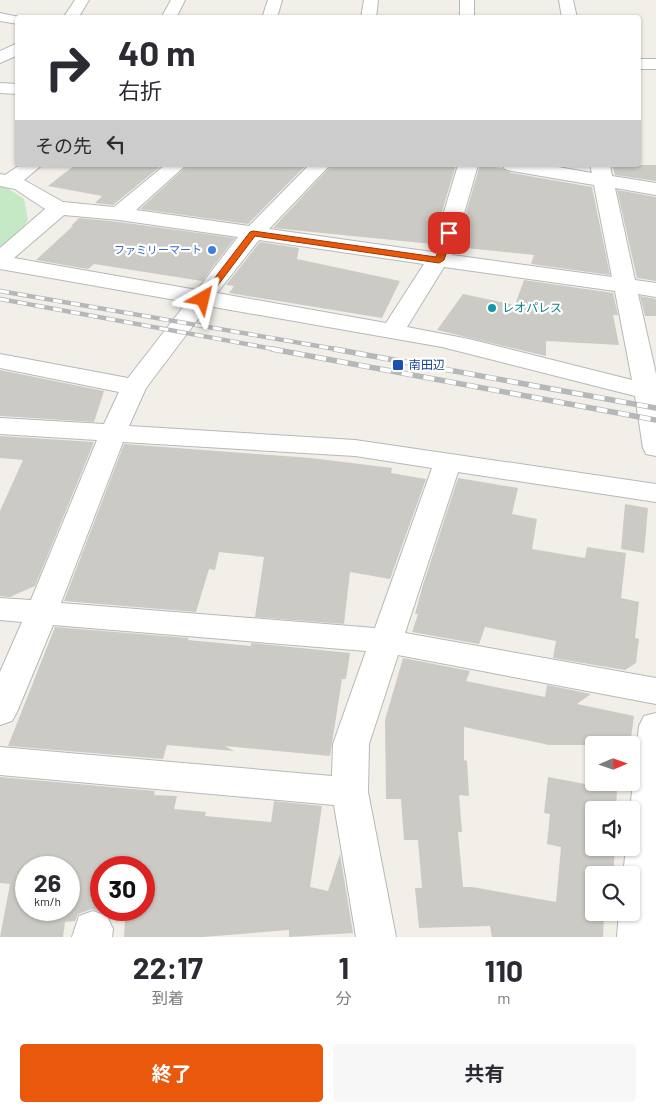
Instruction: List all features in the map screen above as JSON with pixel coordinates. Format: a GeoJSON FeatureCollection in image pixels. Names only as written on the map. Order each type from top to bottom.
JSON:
{"type":"FeatureCollection","features":[{"type":"Feature","properties":{"kind":"street"},"geometry":{"type":"LineString","coordinates":[[72,15],[82,0]]}},
{"type":"Feature","properties":{"kind":"street"},"geometry":{"type":"LineString","coordinates":[[170,15],[178,0]]}},
{"type":"Feature","properties":{"kind":"street"},"geometry":{"type":"LineString","coordinates":[[270,15],[275,0]]}},
{"type":"Feature","properties":{"kind":"street"},"geometry":{"type":"LineString","coordinates":[[368,15],[371,0]]}},
{"type":"Feature","properties":{"kind":"street"},"geometry":{"type":"LineString","coordinates":[[467,0],[467,15]]}},
{"type":"Feature","properties":{"kind":"street"},"geometry":{"type":"LineString","coordinates":[[566,0],[569,15]]}},
{"type":"Feature","properties":{"kind":"street"},"geometry":{"type":"LineString","coordinates":[[0,17],[15,20]]}},
{"type":"Feature","properties":{"kind":"street"},"geometry":{"type":"LineString","coordinates":[[0,58],[15,50]]}},
{"type":"Feature","properties":{"kind":"street"},"geometry":{"type":"LineString","coordinates":[[641,64],[656,64]]}},
{"type":"Feature","properties":{"kind":"street"},"geometry":{"type":"LineString","coordinates":[[0,88],[15,89]]}},
{"type":"Feature","properties":{"kind":"street"},"geometry":{"type":"LineString","coordinates":[[5,181],[29,167]]}},
{"type":"Feature","properties":{"kind":"street"},"geometry":{"type":"LineString","coordinates":[[119,214],[174,167]]}},
{"type":"Feature","properties":{"kind":"street"},"geometry":{"type":"LineString","coordinates":[[0,712],[113,433],[134,387],[253,233],[318,167]]}},
{"type":"Feature","properties":{"kind":"street"},"geometry":{"type":"LineString","coordinates":[[393,332],[444,250],[467,167]]}},
{"type":"Feature","properties":{"kind":"street"},"geometry":{"type":"LineString","coordinates":[[534,167],[601,173],[656,189]]}},
{"type":"Feature","properties":{"kind":"street"},"geometry":{"type":"LineString","coordinates":[[601,173],[625,286],[651,392],[656,448]]}},
{"type":"Feature","properties":{"kind":"street"},"geometry":{"type":"LineString","coordinates":[[5,181],[22,185],[44,201],[59,208],[119,214],[656,290]]}},
{"type":"Feature","properties":{"kind":"street"},"geometry":{"type":"LineString","coordinates":[[0,261],[59,208]]}},
{"type":"Feature","properties":{"kind":"street"},"geometry":{"type":"LineString","coordinates":[[0,261],[490,351],[561,371],[651,392]]}},
{"type":"Feature","properties":{"kind":"street"},"geometry":{"type":"LineString","coordinates":[[0,362],[134,387]]}},
{"type":"Feature","properties":{"kind":"street"},"geometry":{"type":"LineString","coordinates":[[0,426],[355,448],[656,493]]}},
{"type":"Feature","properties":{"kind":"street"},"geometry":{"type":"LineString","coordinates":[[376,937],[350,792],[351,744],[448,463]]}},
{"type":"Feature","properties":{"kind":"street"},"geometry":{"type":"LineString","coordinates":[[0,609],[386,641],[656,691]]}},
{"type":"Feature","properties":{"kind":"street"},"geometry":{"type":"LineString","coordinates":[[637,937],[656,726]]}},
{"type":"Feature","properties":{"kind":"street"},"geometry":{"type":"LineString","coordinates":[[0,761],[350,792]]}},
{"type":"Feature","properties":{"kind":"green space"},"geometry":{"type":"Polygon","coordinates":[[[0,186],[7,188],[24,199],[28,220],[20,233],[0,248],[0,186]]]}},
{"type":"Feature","properties":{"kind":"building"},"geometry":{"type":"Polygon","coordinates":[[[656,165],[656,181],[615,175],[613,167],[656,165]]]}},
{"type":"Feature","properties":{"kind":"building"},"geometry":{"type":"Polygon","coordinates":[[[72,167],[160,167],[113,205],[95,203],[102,196],[48,186],[72,167]]]}},
{"type":"Feature","properties":{"kind":"building"},"geometry":{"type":"Polygon","coordinates":[[[186,167],[304,167],[248,224],[140,209],[186,167]]]}},
{"type":"Feature","properties":{"kind":"building"},"geometry":{"type":"Polygon","coordinates":[[[330,167],[455,167],[432,244],[273,228],[330,167]]]}},
{"type":"Feature","properties":{"kind":"building"},"geometry":{"type":"Polygon","coordinates":[[[479,167],[502,168],[512,173],[592,187],[610,275],[531,264],[534,255],[456,247],[479,167]]]}},
{"type":"Feature","properties":{"kind":"building"},"geometry":{"type":"Polygon","coordinates":[[[617,190],[656,197],[656,281],[637,278],[617,190]]]}},
{"type":"Feature","properties":{"kind":"building"},"geometry":{"type":"Polygon","coordinates":[[[79,218],[235,238],[202,281],[94,264],[88,269],[36,260],[73,226],[71,226],[79,218]]]}},
{"type":"Feature","properties":{"kind":"building"},"geometry":{"type":"Polygon","coordinates":[[[260,242],[299,248],[297,259],[400,281],[382,318],[229,293],[234,286],[226,285],[260,242]]]}},
{"type":"Feature","properties":{"kind":"building"},"geometry":{"type":"Polygon","coordinates":[[[524,280],[613,293],[618,315],[613,315],[619,345],[546,341],[546,356],[437,330],[463,294],[515,305],[524,280]]]}},
{"type":"Feature","properties":{"kind":"building"},"geometry":{"type":"Polygon","coordinates":[[[640,296],[656,299],[656,316],[645,316],[640,296]]]}},
{"type":"Feature","properties":{"kind":"building"},"geometry":{"type":"Polygon","coordinates":[[[0,370],[104,391],[94,422],[0,416],[0,370]]]}},
{"type":"Feature","properties":{"kind":"building"},"geometry":{"type":"Polygon","coordinates":[[[0,436],[94,442],[35,586],[10,597],[0,596],[0,511],[23,460],[0,458],[0,436]]]}},
{"type":"Feature","properties":{"kind":"building"},"geometry":{"type":"Polygon","coordinates":[[[124,444],[311,458],[392,468],[391,473],[426,479],[390,579],[350,572],[344,624],[255,617],[264,557],[219,552],[215,570],[209,569],[196,612],[64,601],[124,444]]]}},
{"type":"Feature","properties":{"kind":"building"},"geometry":{"type":"Polygon","coordinates":[[[458,478],[518,488],[512,514],[537,519],[532,549],[585,558],[587,547],[626,553],[621,598],[639,602],[635,638],[639,639],[636,663],[625,670],[553,658],[556,641],[485,627],[479,644],[412,632],[418,614],[415,614],[423,585],[458,478]]]}},
{"type":"Feature","properties":{"kind":"building"},"geometry":{"type":"Polygon","coordinates":[[[625,504],[648,508],[644,553],[621,549],[625,504]]]}},
{"type":"Feature","properties":{"kind":"building"},"geometry":{"type":"Polygon","coordinates":[[[55,627],[189,638],[188,640],[251,646],[251,643],[350,653],[346,679],[342,679],[330,756],[225,746],[234,751],[167,745],[163,759],[8,746],[55,627]]]}},
{"type":"Feature","properties":{"kind":"building"},"geometry":{"type":"Polygon","coordinates":[[[403,658],[470,671],[466,681],[545,697],[547,685],[591,694],[577,704],[634,716],[631,736],[585,736],[585,745],[549,745],[464,727],[464,760],[467,761],[469,796],[459,795],[462,832],[458,832],[463,887],[556,902],[561,847],[547,844],[550,814],[544,813],[548,777],[585,784],[585,791],[617,791],[616,801],[585,801],[585,856],[614,856],[614,866],[585,866],[585,921],[604,921],[603,937],[492,937],[490,926],[419,928],[415,888],[422,888],[418,840],[404,840],[401,799],[386,799],[385,720],[403,658]]]}},
{"type":"Feature","properties":{"kind":"building"},"geometry":{"type":"Polygon","coordinates":[[[0,777],[155,791],[154,795],[177,796],[174,809],[206,812],[205,816],[271,822],[274,801],[322,806],[310,887],[328,891],[340,854],[353,933],[289,937],[289,930],[203,937],[124,937],[125,921],[155,921],[155,856],[90,856],[90,910],[80,913],[80,856],[15,856],[15,921],[75,921],[65,922],[63,937],[0,937],[10,884],[0,883],[0,777]]]}},
{"type":"Feature","properties":{"kind":"railway"},"geometry":{"type":"LineString","coordinates":[[0,291],[341,350]]}},
{"type":"Feature","properties":{"kind":"railway"},"geometry":{"type":"LineString","coordinates":[[0,299],[279,350]]}},
{"type":"Feature","properties":{"kind":"railway"},"geometry":{"type":"LineString","coordinates":[[272,349],[656,420]]}},
{"type":"Feature","properties":{"kind":"railway"},"geometry":{"type":"LineString","coordinates":[[334,349],[656,408]]}},
{"type":"Feature","properties":{"kind":"place","name":"ファミリーマート"},"geometry":{"type":"Point","coordinates":[212,250]}},
{"type":"Feature","properties":{"kind":"place","name":"レオパレス"},"geometry":{"type":"Point","coordinates":[492,308]}},
{"type":"Feature","properties":{"kind":"place","name":"南田辺"},"geometry":{"type":"Point","coordinates":[398,365]}},
{"type":"Feature","properties":{"kind":"route"},"geometry":{"type":"LineString","coordinates":[[203,299],[253,233],[439,260],[449,233]]}}]}
